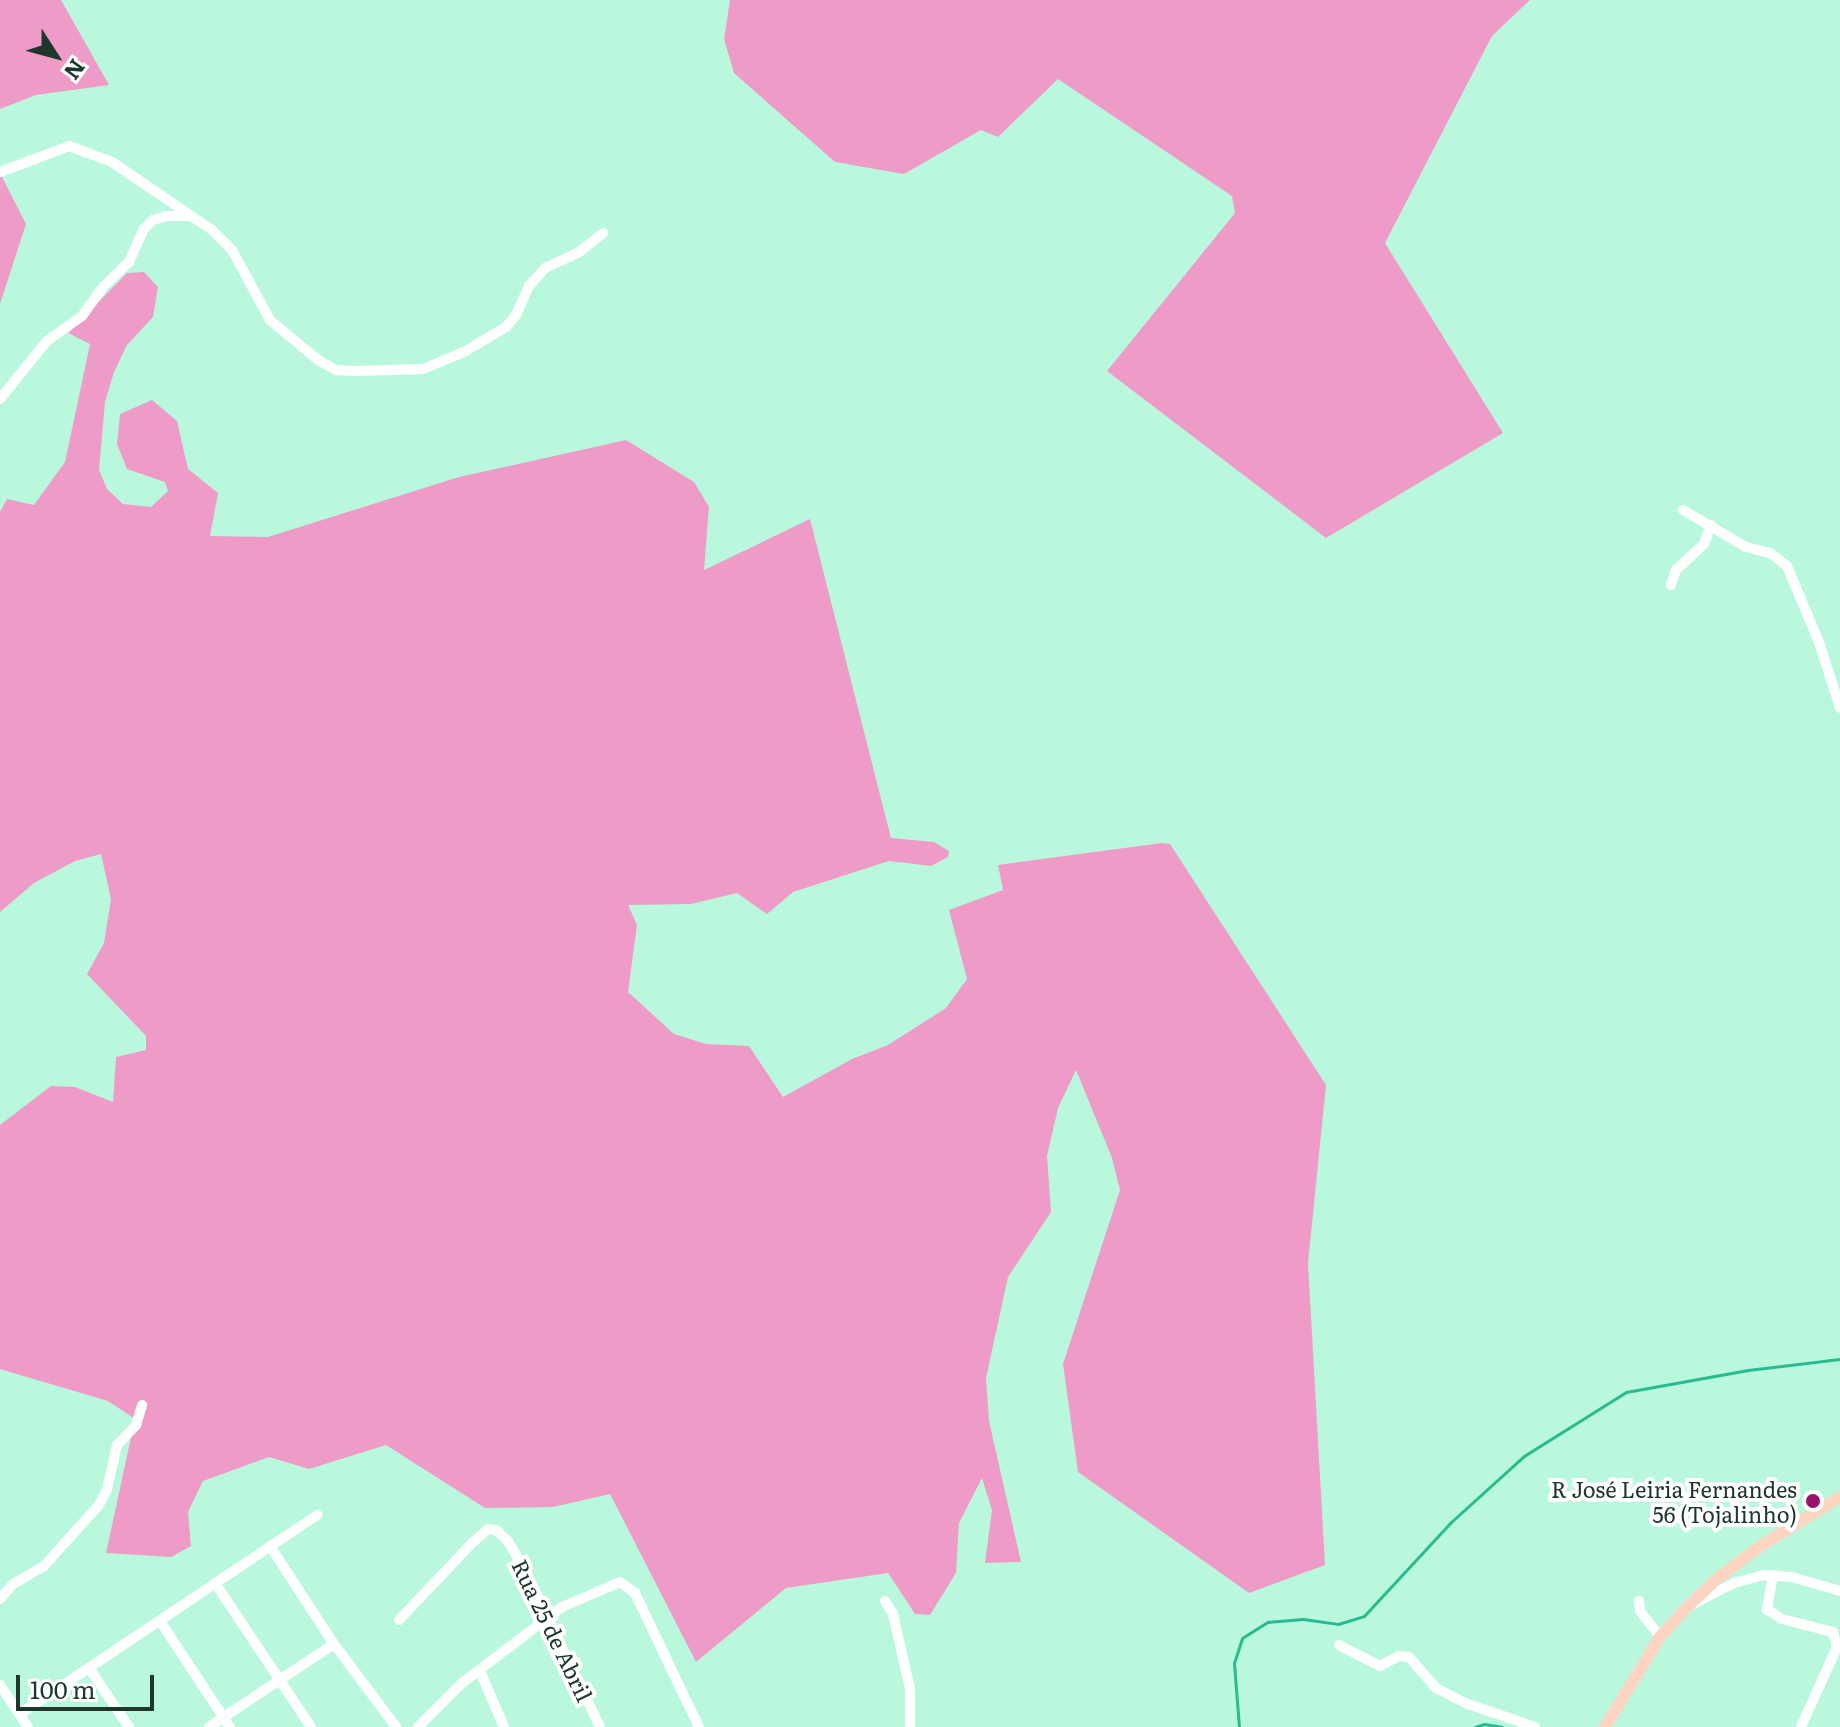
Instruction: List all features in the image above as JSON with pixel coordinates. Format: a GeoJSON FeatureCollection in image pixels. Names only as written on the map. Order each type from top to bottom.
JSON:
{"type":"FeatureCollection","features":[{"type":"Feature","properties":{"kind":"main road"},"geometry":{"type":"LineString","coordinates":[[1605,1727],[1660,1637],[1686,1608],[1718,1578],[1762,1545],[1840,1497]]}},
{"type":"Feature","properties":{"kind":"street"},"geometry":{"type":"LineString","coordinates":[[0,172],[69,146],[112,162],[191,216],[232,250],[270,320],[318,360],[336,370],[423,369],[464,352],[506,327],[516,315],[529,286],[545,268],[579,252],[603,233]]}},
{"type":"Feature","properties":{"kind":"street"},"geometry":{"type":"LineString","coordinates":[[0,399],[47,341],[82,316],[104,286],[129,262],[144,229],[153,220],[191,216]]}},
{"type":"Feature","properties":{"kind":"street"},"geometry":{"type":"LineString","coordinates":[[1683,510],[1746,547],[1770,553],[1787,566],[1819,642],[1840,708]]}},
{"type":"Feature","properties":{"kind":"street"},"geometry":{"type":"LineString","coordinates":[[1671,585],[1676,570],[1704,544],[1711,525]]}},
{"type":"Feature","properties":{"kind":"street"},"geometry":{"type":"LineString","coordinates":[[0,1599],[13,1584],[44,1566],[99,1505],[107,1489],[117,1445],[136,1425],[142,1405]]}},
{"type":"Feature","properties":{"kind":"street"},"geometry":{"type":"LineString","coordinates":[[20,1714],[317,1515]]}},
{"type":"Feature","properties":{"kind":"street","name":"Rua 25 de Abril"},"geometry":{"type":"LineString","coordinates":[[399,1620],[488,1529],[496,1530],[508,1541],[600,1727]]}},
{"type":"Feature","properties":{"kind":"street"},"geometry":{"type":"LineString","coordinates":[[270,1546],[334,1644],[396,1727]]}},
{"type":"Feature","properties":{"kind":"street"},"geometry":{"type":"LineString","coordinates":[[1686,1608],[1748,1578],[1773,1575],[1840,1591]]}},
{"type":"Feature","properties":{"kind":"street"},"geometry":{"type":"LineString","coordinates":[[1773,1575],[1767,1609],[1782,1619],[1836,1628],[1838,1648],[1801,1727]]}},
{"type":"Feature","properties":{"kind":"street"},"geometry":{"type":"LineString","coordinates":[[215,1583],[311,1727]]}},
{"type":"Feature","properties":{"kind":"street"},"geometry":{"type":"LineString","coordinates":[[418,1727],[443,1699],[548,1617],[613,1583],[631,1589],[699,1727]]}},
{"type":"Feature","properties":{"kind":"street"},"geometry":{"type":"LineString","coordinates":[[885,1601],[893,1614],[910,1689],[910,1724]]}},
{"type":"Feature","properties":{"kind":"street"},"geometry":{"type":"LineString","coordinates":[[1639,1601],[1640,1611],[1660,1637]]}},
{"type":"Feature","properties":{"kind":"street"},"geometry":{"type":"LineString","coordinates":[[160,1621],[227,1722]]}},
{"type":"Feature","properties":{"kind":"street"},"geometry":{"type":"LineString","coordinates":[[209,1727],[227,1722],[280,1680],[334,1644]]}},
{"type":"Feature","properties":{"kind":"street"},"geometry":{"type":"LineString","coordinates":[[1339,1645],[1380,1666],[1399,1656],[1409,1657],[1436,1688],[1468,1704],[1535,1727]]}},
{"type":"Feature","properties":{"kind":"street"},"geometry":{"type":"LineString","coordinates":[[89,1668],[129,1727]]}},
{"type":"Feature","properties":{"kind":"street"},"geometry":{"type":"LineString","coordinates":[[480,1671],[504,1727]]}},
{"type":"Feature","properties":{"kind":"street"},"geometry":{"type":"LineString","coordinates":[[0,1685],[28,1727]]}},
{"type":"Feature","properties":{"kind":"shaded area"},"geometry":{"type":"Polygon","coordinates":[[[0,0],[61,0],[109,85],[36,95],[0,109],[0,0]]]}},
{"type":"Feature","properties":{"kind":"shaded area"},"geometry":{"type":"Polygon","coordinates":[[[730,0],[1530,0],[1492,36],[1385,243],[1503,433],[1326,538],[1107,371],[1235,213],[1232,196],[1058,79],[998,137],[981,130],[904,174],[835,162],[734,73],[724,39],[730,0]]]}},
{"type":"Feature","properties":{"kind":"shaded area"},"geometry":{"type":"Polygon","coordinates":[[[0,173],[26,224],[0,304],[0,173]]]}},
{"type":"Feature","properties":{"kind":"shaded area"},"geometry":{"type":"Polygon","coordinates":[[[144,272],[158,287],[153,317],[127,345],[114,372],[105,402],[99,470],[107,489],[123,504],[151,507],[168,491],[165,482],[127,469],[117,444],[120,414],[152,400],[177,421],[188,469],[218,493],[210,536],[268,537],[459,477],[626,440],[694,482],[709,507],[704,570],[810,519],[891,838],[934,842],[949,851],[948,857],[931,866],[889,861],[793,892],[767,914],[737,893],[691,904],[628,905],[637,925],[628,992],[674,1034],[706,1044],[749,1046],[783,1097],[852,1059],[888,1045],[946,1008],[967,979],[949,910],[1003,890],[998,865],[1170,844],[1326,1085],[1308,1263],[1325,1565],[1249,1593],[1078,1472],[1063,1364],[1120,1190],[1112,1158],[1076,1070],[1058,1108],[1047,1156],[1051,1212],[1008,1277],[986,1378],[989,1421],[1021,1562],[985,1563],[992,1510],[982,1478],[959,1523],[956,1573],[930,1615],[915,1614],[888,1573],[786,1588],[696,1662],[610,1494],[553,1507],[485,1508],[386,1445],[309,1469],[269,1457],[203,1481],[188,1512],[191,1546],[171,1557],[106,1553],[135,1419],[108,1401],[0,1369],[0,1125],[51,1086],[75,1087],[113,1102],[116,1057],[146,1050],[146,1036],[87,974],[104,943],[111,899],[101,854],[75,861],[34,883],[0,912],[0,512],[7,499],[34,505],[65,462],[90,344],[68,333],[127,273],[144,272]]]}},
{"type":"Feature","properties":{"kind":"waterway"},"geometry":{"type":"LineString","coordinates":[[1239,1727],[1234,1663],[1242,1638],[1268,1622],[1303,1619],[1338,1624],[1364,1616],[1450,1523],[1524,1456],[1626,1392],[1748,1370],[1840,1359]]}},
{"type":"Feature","properties":{"kind":"waterway"},"geometry":{"type":"LineString","coordinates":[[1475,1727],[1484,1724],[1502,1727]]}},
{"type":"Feature","properties":{"kind":"place","name":"R José Leiria Fernandes 56 (Tojalinho)"},"geometry":{"type":"Point","coordinates":[1813,1501]}}]}
